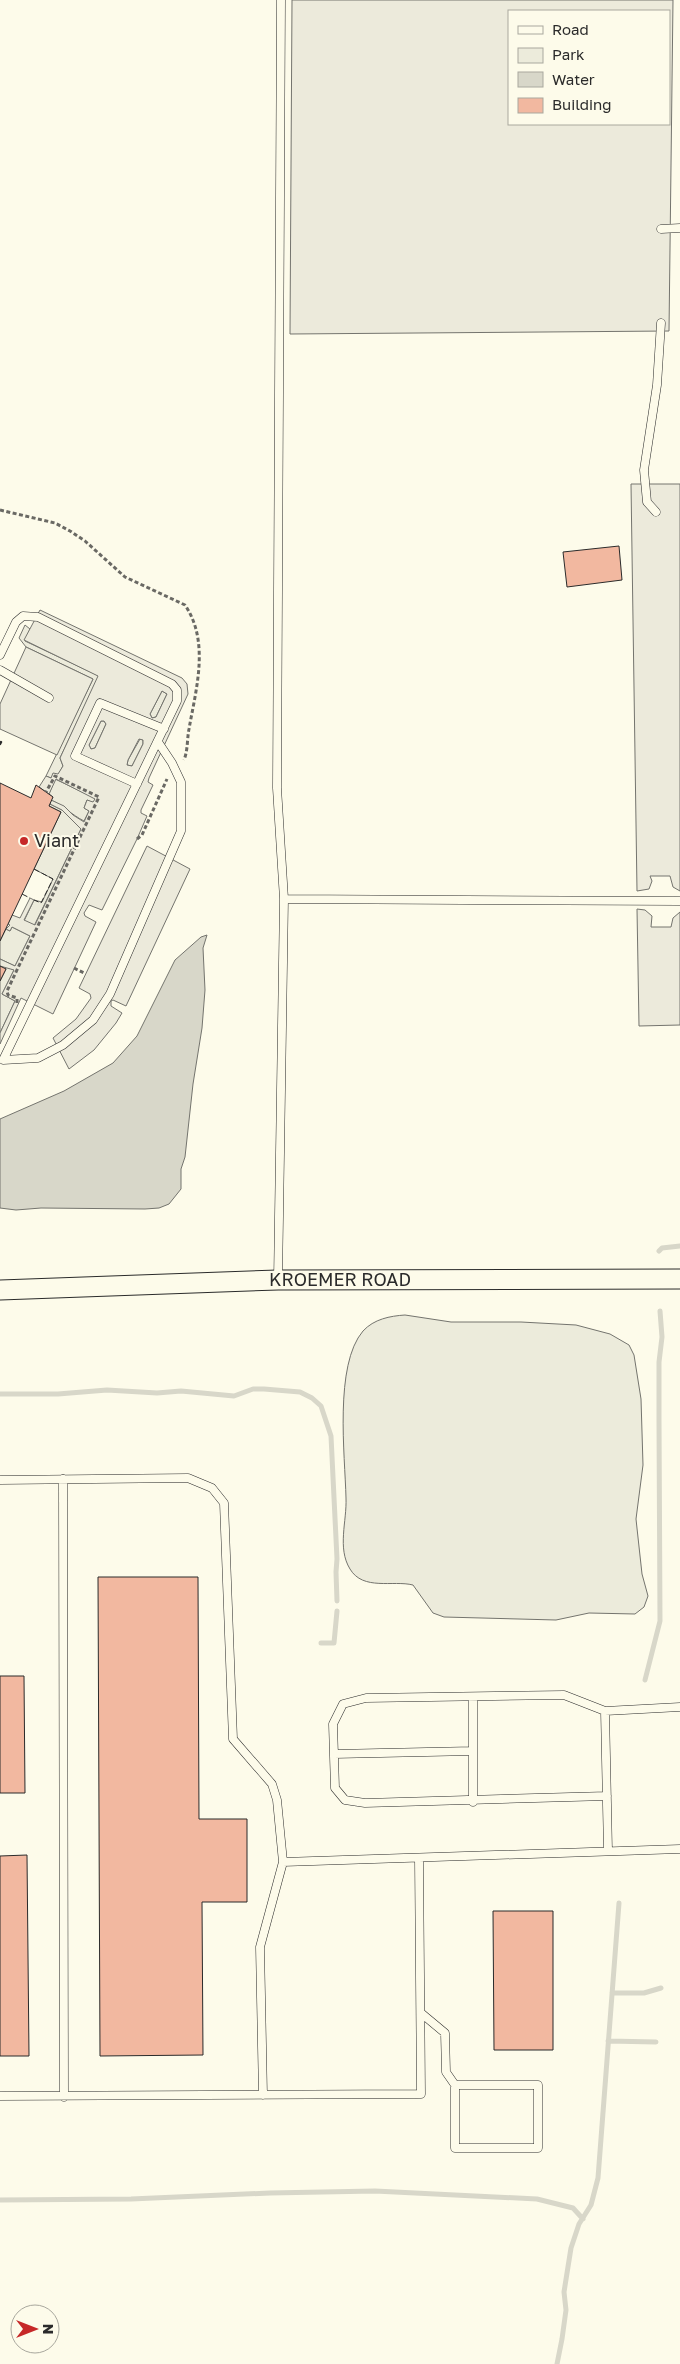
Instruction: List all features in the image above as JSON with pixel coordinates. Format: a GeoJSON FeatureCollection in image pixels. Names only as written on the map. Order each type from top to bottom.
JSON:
{"type":"FeatureCollection","features":[{"type":"Feature","properties":{"kind":"street","name":"KROEMER ROAD"},"geometry":{"type":"LineString","coordinates":[[0,1290],[278,1280],[680,1279]]}},
{"type":"Feature","properties":{"kind":"lane"},"geometry":{"type":"LineString","coordinates":[[278,1280],[284,900],[277,788],[281,0]]}},
{"type":"Feature","properties":{"kind":"lane"},"geometry":{"type":"LineString","coordinates":[[660,228],[680,228]]}},
{"type":"Feature","properties":{"kind":"lane"},"geometry":{"type":"LineString","coordinates":[[656,512],[648,502],[644,470],[658,385],[661,323]]}},
{"type":"Feature","properties":{"kind":"lane"},"geometry":{"type":"LineString","coordinates":[[0,655],[16,622],[23,616],[38,617],[172,684],[178,690],[178,701],[2,1061]]}},
{"type":"Feature","properties":{"kind":"lane"},"geometry":{"type":"LineString","coordinates":[[0,670],[49,698]]}},
{"type":"Feature","properties":{"kind":"lane"},"geometry":{"type":"LineString","coordinates":[[137,784],[76,756],[100,703],[164,729]]}},
{"type":"Feature","properties":{"kind":"lane"},"geometry":{"type":"LineString","coordinates":[[2,1061],[38,1058],[63,1045],[93,1020],[110,994],[181,831],[181,782],[172,763],[158,742]]}},
{"type":"Feature","properties":{"kind":"lane"},"geometry":{"type":"LineString","coordinates":[[284,900],[680,901]]}},
{"type":"Feature","properties":{"kind":"lane"},"geometry":{"type":"LineString","coordinates":[[0,1480],[188,1478],[212,1488],[224,1503],[231,1728],[233,1739],[238,1747],[265,1774],[272,1784],[277,1800],[283,1862],[260,1947],[263,2094]]}},
{"type":"Feature","properties":{"kind":"lane"},"geometry":{"type":"LineString","coordinates":[[64,1479],[64,2097]]}},
{"type":"Feature","properties":{"kind":"lane"},"geometry":{"type":"LineString","coordinates":[[607,1796],[473,1802],[365,1803],[345,1800],[335,1788],[333,1724],[343,1704],[366,1698],[564,1696],[605,1711],[680,1707]]}},
{"type":"Feature","properties":{"kind":"lane"},"geometry":{"type":"LineString","coordinates":[[473,1697],[473,1802]]}},
{"type":"Feature","properties":{"kind":"lane"},"geometry":{"type":"LineString","coordinates":[[605,1711],[608,1851]]}},
{"type":"Feature","properties":{"kind":"lane"},"geometry":{"type":"LineString","coordinates":[[334,1754],[473,1751]]}},
{"type":"Feature","properties":{"kind":"lane"},"geometry":{"type":"LineString","coordinates":[[283,1862],[680,1849]]}},
{"type":"Feature","properties":{"kind":"lane"},"geometry":{"type":"LineString","coordinates":[[0,2096],[421,2094],[419,1858]]}},
{"type":"Feature","properties":{"kind":"lane"},"geometry":{"type":"LineString","coordinates":[[421,2013],[444,2033],[446,2072],[455,2085],[455,2148],[538,2148],[538,2085],[455,2085]]}},
{"type":"Feature","properties":{"kind":"path"},"geometry":{"type":"LineString","coordinates":[[0,510],[55,523],[90,545],[125,577],[185,605],[197,631],[198,650],[196,698],[189,727],[186,754],[182,762]]}},
{"type":"Feature","properties":{"kind":"path"},"geometry":{"type":"LineString","coordinates":[[14,1010],[18,1000],[8,995],[7,991],[99,797],[54,776],[46,792]]}},
{"type":"Feature","properties":{"kind":"path"},"geometry":{"type":"LineString","coordinates":[[137,839],[142,835],[160,790],[168,778]]}},
{"type":"Feature","properties":{"kind":"path"},"geometry":{"type":"LineString","coordinates":[[74,968],[84,973]]}},
{"type":"Feature","properties":{"kind":"green space"},"geometry":{"type":"Polygon","coordinates":[[[25,625],[30,629],[25,641],[99,676],[60,758],[63,766],[58,775],[51,778],[46,776],[93,679],[26,647],[19,638],[25,625]]]}},
{"type":"Feature","properties":{"kind":"green space"},"geometry":{"type":"Polygon","coordinates":[[[162,691],[167,694],[156,717],[152,718],[150,714],[162,691]]]}},
{"type":"Feature","properties":{"kind":"green space"},"geometry":{"type":"Polygon","coordinates":[[[101,721],[104,721],[106,724],[95,748],[91,749],[89,745],[101,721]]]}},
{"type":"Feature","properties":{"kind":"green space"},"geometry":{"type":"Polygon","coordinates":[[[140,739],[143,740],[143,744],[132,766],[127,765],[128,760],[140,739]]]}},
{"type":"Feature","properties":{"kind":"green space"},"geometry":{"type":"Polygon","coordinates":[[[55,779],[95,798],[94,803],[87,800],[84,808],[89,811],[84,821],[51,800],[53,797],[49,794],[55,779]]]}},
{"type":"Feature","properties":{"kind":"green space"},"geometry":{"type":"Polygon","coordinates":[[[50,804],[62,810],[81,829],[34,926],[24,921],[34,900],[42,902],[53,879],[34,869],[61,812],[49,806],[50,804]]]}},
{"type":"Feature","properties":{"kind":"green space"},"geometry":{"type":"Polygon","coordinates":[[[12,927],[30,936],[15,966],[0,959],[0,941],[6,929],[10,931],[12,927]]]}},
{"type":"Feature","properties":{"kind":"green space"},"geometry":{"type":"Polygon","coordinates":[[[5,966],[14,970],[2,994],[15,1001],[0,1033],[0,981],[6,969],[5,966]]]}},
{"type":"Feature","properties":{"kind":"green space"},"geometry":{"type":"Polygon","coordinates":[[[405,1315],[451,1322],[521,1322],[576,1325],[610,1334],[629,1345],[634,1355],[641,1399],[643,1465],[636,1519],[642,1574],[648,1596],[644,1607],[635,1614],[589,1613],[556,1620],[444,1617],[433,1613],[413,1585],[370,1582],[356,1576],[350,1569],[346,1561],[343,1543],[346,1498],[343,1411],[348,1365],[354,1346],[367,1327],[382,1319],[405,1315]]]}},
{"type":"Feature","properties":{"kind":"shaded area"},"geometry":{"type":"Polygon","coordinates":[[[292,0],[673,0],[669,331],[290,334],[292,0]]]}},
{"type":"Feature","properties":{"kind":"shaded area"},"geometry":{"type":"Polygon","coordinates":[[[631,484],[680,484],[680,891],[673,887],[670,876],[650,876],[652,881],[649,889],[637,891],[631,484]]]}},
{"type":"Feature","properties":{"kind":"shaded area"},"geometry":{"type":"Polygon","coordinates":[[[40,610],[182,678],[187,684],[188,694],[149,778],[148,782],[153,785],[141,810],[141,813],[147,816],[137,839],[102,910],[89,905],[84,913],[85,916],[96,922],[53,1014],[21,998],[0,1044],[0,1033],[15,1001],[2,994],[14,970],[0,966],[0,959],[15,966],[30,936],[12,927],[10,931],[6,929],[10,925],[8,924],[12,915],[20,918],[30,898],[34,900],[24,920],[35,925],[81,829],[62,810],[50,804],[51,800],[64,806],[84,822],[89,811],[84,808],[87,800],[93,802],[95,799],[56,779],[49,794],[39,787],[46,776],[51,778],[53,773],[58,774],[63,766],[60,758],[98,676],[24,640],[40,610]],[[162,691],[150,714],[152,718],[156,717],[167,694],[162,691]],[[101,721],[89,745],[91,749],[95,748],[106,724],[104,721],[101,721]],[[139,739],[127,765],[132,766],[143,744],[143,740],[139,739]]]}},
{"type":"Feature","properties":{"kind":"shaded area"},"geometry":{"type":"Polygon","coordinates":[[[26,647],[93,679],[57,755],[0,729],[0,704],[26,647]]]}},
{"type":"Feature","properties":{"kind":"shaded area"},"geometry":{"type":"Polygon","coordinates":[[[147,846],[190,869],[126,1006],[113,1000],[111,1001],[111,1006],[122,1013],[116,1023],[94,1050],[69,1069],[53,1038],[76,1019],[91,998],[90,994],[79,988],[147,846]]]}},
{"type":"Feature","properties":{"kind":"shaded area"},"geometry":{"type":"Polygon","coordinates":[[[637,909],[645,910],[652,916],[651,927],[671,927],[673,918],[680,912],[680,1025],[639,1026],[637,909]]]}},
{"type":"Feature","properties":{"kind":"water"},"geometry":{"type":"Polygon","coordinates":[[[207,935],[203,948],[205,990],[202,1028],[193,1084],[185,1157],[181,1169],[181,1189],[169,1204],[159,1208],[41,1208],[16,1210],[0,1208],[0,1119],[64,1091],[113,1063],[137,1036],[175,960],[201,937],[207,935]]]}},
{"type":"Feature","properties":{"kind":"building"},"geometry":{"type":"Polygon","coordinates":[[[619,546],[622,580],[567,587],[563,552],[619,546]]]}},
{"type":"Feature","properties":{"kind":"building","name":"Viant"},"geometry":{"type":"Polygon","coordinates":[[[0,783],[31,798],[36,785],[53,797],[49,806],[61,812],[0,941],[0,783]]]}},
{"type":"Feature","properties":{"kind":"building"},"geometry":{"type":"Polygon","coordinates":[[[0,966],[6,969],[0,981],[0,966]]]}},
{"type":"Feature","properties":{"kind":"building"},"geometry":{"type":"Polygon","coordinates":[[[98,1577],[198,1577],[199,1819],[247,1819],[247,1902],[202,1902],[203,2055],[100,2056],[98,1577]]]}},
{"type":"Feature","properties":{"kind":"building"},"geometry":{"type":"Polygon","coordinates":[[[0,1676],[24,1676],[25,1793],[0,1793],[0,1676]]]}},
{"type":"Feature","properties":{"kind":"building"},"geometry":{"type":"Polygon","coordinates":[[[27,1855],[29,2056],[0,2056],[0,1856],[27,1855]]]}},
{"type":"Feature","properties":{"kind":"building"},"geometry":{"type":"Polygon","coordinates":[[[493,1911],[553,1911],[553,2050],[494,2050],[493,1911]]]}},
{"type":"Feature","properties":{"kind":"waterway"},"geometry":{"type":"LineString","coordinates":[[659,1251],[662,1248],[680,1246]]}},
{"type":"Feature","properties":{"kind":"waterway"},"geometry":{"type":"LineString","coordinates":[[645,1680],[660,1621],[659,1362],[662,1337],[660,1311]]}},
{"type":"Feature","properties":{"kind":"waterway"},"geometry":{"type":"LineString","coordinates":[[0,1394],[58,1394],[107,1390],[157,1393],[181,1391],[234,1396],[253,1389],[264,1389],[300,1392],[312,1398],[321,1406],[331,1436],[337,1559],[337,1601]]}},
{"type":"Feature","properties":{"kind":"waterway"},"geometry":{"type":"LineString","coordinates":[[321,1643],[334,1643],[337,1611]]}},
{"type":"Feature","properties":{"kind":"waterway"},"geometry":{"type":"LineString","coordinates":[[557,2364],[566,2310],[564,2292],[571,2248],[579,2224],[591,2205],[598,2178],[619,1903]]}},
{"type":"Feature","properties":{"kind":"waterway"},"geometry":{"type":"LineString","coordinates":[[612,1993],[644,1993],[661,1988]]}},
{"type":"Feature","properties":{"kind":"waterway"},"geometry":{"type":"LineString","coordinates":[[608,2041],[656,2042]]}},
{"type":"Feature","properties":{"kind":"waterway"},"geometry":{"type":"LineString","coordinates":[[0,2200],[131,2199],[375,2191],[537,2199],[573,2208],[583,2219]]}},
{"type":"Feature","properties":{"kind":"fence"},"geometry":{"type":"LineString","coordinates":[[34,869],[53,879],[41,903],[34,900]]}},
{"type":"Feature","properties":{"kind":"fence"},"geometry":{"type":"LineString","coordinates":[[22,894],[30,898]]}},
{"type":"Feature","properties":{"kind":"place","name":"Viant"},"geometry":{"type":"Point","coordinates":[24,841]}}]}
